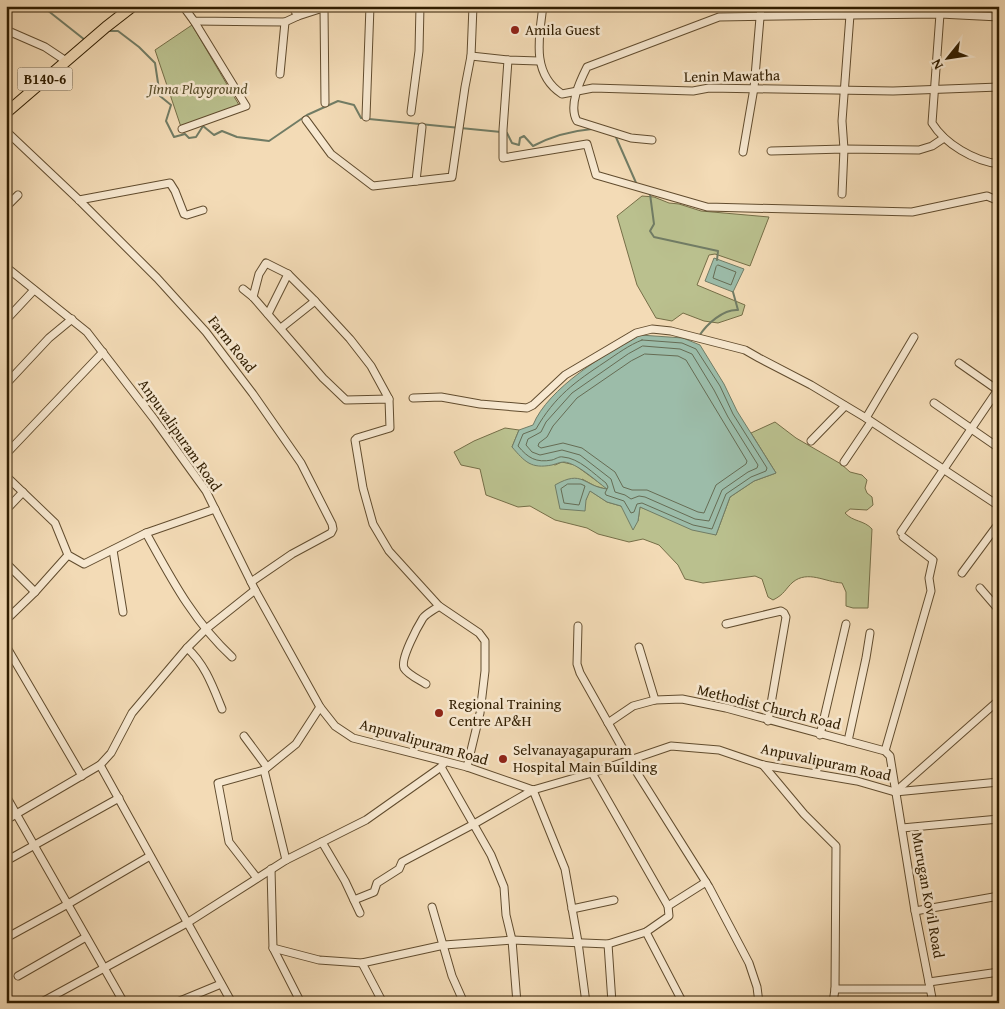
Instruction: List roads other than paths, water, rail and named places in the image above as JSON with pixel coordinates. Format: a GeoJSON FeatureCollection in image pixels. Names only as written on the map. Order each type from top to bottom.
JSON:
{"type":"FeatureCollection","features":[{"type":"Feature","properties":{"kind":"main road","name":"B140-6"},"geometry":{"type":"LineString","coordinates":[[6,114],[93,38],[133,6]]}},
{"type":"Feature","properties":{"kind":"street"},"geometry":{"type":"LineString","coordinates":[[182,129],[246,106],[183,6]]}},
{"type":"Feature","properties":{"kind":"street"},"geometry":{"type":"LineString","coordinates":[[292,6],[298,16]]}},
{"type":"Feature","properties":{"kind":"street"},"geometry":{"type":"LineString","coordinates":[[366,117],[370,6]]}},
{"type":"Feature","properties":{"kind":"street"},"geometry":{"type":"LineString","coordinates":[[410,112],[419,51],[420,6]]}},
{"type":"Feature","properties":{"kind":"street"},"geometry":{"type":"LineString","coordinates":[[306,120],[332,154],[374,186],[452,177],[471,56],[473,6]]}},
{"type":"Feature","properties":{"kind":"street","name":"Lenin Mawatha"},"geometry":{"type":"LineString","coordinates":[[543,6],[538,50],[539,61],[554,89],[562,94],[593,88],[693,91],[709,88],[935,90],[999,87]]}},
{"type":"Feature","properties":{"kind":"street"},"geometry":{"type":"LineString","coordinates":[[743,152],[754,88],[761,6]]}},
{"type":"Feature","properties":{"kind":"street"},"geometry":{"type":"LineString","coordinates":[[194,21],[285,22],[327,7],[326,103]]}},
{"type":"Feature","properties":{"kind":"street"},"geometry":{"type":"LineString","coordinates":[[940,14],[932,123],[937,132],[944,138],[969,154],[990,163],[999,164]]}},
{"type":"Feature","properties":{"kind":"street"},"geometry":{"type":"LineString","coordinates":[[652,140],[631,138],[577,121],[574,117],[576,92],[587,66],[719,17],[940,14],[999,17]]}},
{"type":"Feature","properties":{"kind":"street"},"geometry":{"type":"LineString","coordinates":[[842,194],[844,149],[842,121],[850,15]]}},
{"type":"Feature","properties":{"kind":"street"},"geometry":{"type":"LineString","coordinates":[[280,74],[285,22]]}},
{"type":"Feature","properties":{"kind":"street"},"geometry":{"type":"LineString","coordinates":[[6,30],[45,47],[66,61]]}},
{"type":"Feature","properties":{"kind":"street"},"geometry":{"type":"LineString","coordinates":[[471,56],[539,61]]}},
{"type":"Feature","properties":{"kind":"street"},"geometry":{"type":"LineString","coordinates":[[508,60],[503,158],[587,144],[596,175],[707,207],[912,212],[987,196],[999,201]]}},
{"type":"Feature","properties":{"kind":"street"},"geometry":{"type":"LineString","coordinates":[[416,181],[422,127]]}},
{"type":"Feature","properties":{"kind":"street","name":"Farm Road"},"geometry":{"type":"LineString","coordinates":[[6,131],[157,278],[206,332],[301,462],[333,529],[331,533],[292,554],[251,582]]}},
{"type":"Feature","properties":{"kind":"street"},"geometry":{"type":"LineString","coordinates":[[771,151],[844,149],[919,150],[932,146],[944,138]]}},
{"type":"Feature","properties":{"kind":"street"},"geometry":{"type":"LineString","coordinates":[[79,200],[170,183],[176,191],[184,214],[188,216],[203,210]]}},
{"type":"Feature","properties":{"kind":"street"},"geometry":{"type":"LineString","coordinates":[[6,207],[18,196]]}},
{"type":"Feature","properties":{"kind":"street"},"geometry":{"type":"LineString","coordinates":[[253,297],[259,274],[266,263],[288,274],[315,301],[371,366],[389,399],[390,428],[356,438],[355,440],[363,488],[373,524],[389,551],[439,606],[479,633],[485,641],[485,671],[480,714],[467,767]]}},
{"type":"Feature","properties":{"kind":"street","name":"Anpuvalipuram Road"},"geometry":{"type":"LineString","coordinates":[[6,267],[87,332],[154,419],[206,491],[255,590],[320,707],[335,726],[353,738],[443,765],[467,767],[533,790],[592,773],[671,746],[685,746],[719,750],[763,765],[857,781],[895,792],[999,700]]}},
{"type":"Feature","properties":{"kind":"street"},"geometry":{"type":"LineString","coordinates":[[268,314],[288,274]]}},
{"type":"Feature","properties":{"kind":"street"},"geometry":{"type":"LineString","coordinates":[[243,289],[253,297],[281,328],[323,378],[346,400],[389,399]]}},
{"type":"Feature","properties":{"kind":"street"},"geometry":{"type":"LineString","coordinates":[[6,320],[34,290]]}},
{"type":"Feature","properties":{"kind":"street"},"geometry":{"type":"LineString","coordinates":[[281,328],[315,301]]}},
{"type":"Feature","properties":{"kind":"street"},"geometry":{"type":"LineString","coordinates":[[6,384],[49,338],[72,319]]}},
{"type":"Feature","properties":{"kind":"street"},"geometry":{"type":"LineString","coordinates":[[413,398],[441,398],[527,408],[534,406],[565,375],[636,333],[652,329],[671,331],[745,350],[810,385],[868,420],[999,506]]}},
{"type":"Feature","properties":{"kind":"street"},"geometry":{"type":"LineString","coordinates":[[844,462],[914,337]]}},
{"type":"Feature","properties":{"kind":"street"},"geometry":{"type":"LineString","coordinates":[[6,454],[103,352]]}},
{"type":"Feature","properties":{"kind":"street"},"geometry":{"type":"LineString","coordinates":[[959,363],[998,390],[902,535],[933,560],[929,578],[931,591],[885,751],[890,756],[895,792],[999,782]]}},
{"type":"Feature","properties":{"kind":"street"},"geometry":{"type":"LineString","coordinates":[[934,404],[999,448]]}},
{"type":"Feature","properties":{"kind":"street"},"geometry":{"type":"LineString","coordinates":[[811,441],[845,406]]}},
{"type":"Feature","properties":{"kind":"street"},"geometry":{"type":"LineString","coordinates":[[6,476],[55,523],[68,555],[84,564],[146,533],[215,509]]}},
{"type":"Feature","properties":{"kind":"street"},"geometry":{"type":"LineString","coordinates":[[6,510],[23,492]]}},
{"type":"Feature","properties":{"kind":"street"},"geometry":{"type":"LineString","coordinates":[[962,573],[999,523]]}},
{"type":"Feature","properties":{"kind":"street"},"geometry":{"type":"LineString","coordinates":[[146,533],[182,599],[206,630],[232,657]]}},
{"type":"Feature","properties":{"kind":"street"},"geometry":{"type":"LineString","coordinates":[[113,550],[123,612]]}},
{"type":"Feature","properties":{"kind":"street"},"geometry":{"type":"LineString","coordinates":[[8,615],[34,592],[68,555]]}},
{"type":"Feature","properties":{"kind":"street"},"geometry":{"type":"LineString","coordinates":[[6,563],[34,592]]}},
{"type":"Feature","properties":{"kind":"street"},"geometry":{"type":"LineString","coordinates":[[980,588],[999,610]]}},
{"type":"Feature","properties":{"kind":"street"},"geometry":{"type":"LineString","coordinates":[[6,820],[100,765],[111,753],[132,714],[187,648],[255,590]]}},
{"type":"Feature","properties":{"kind":"street"},"geometry":{"type":"LineString","coordinates":[[426,684],[409,674],[404,668],[403,662],[423,618],[439,606]]}},
{"type":"Feature","properties":{"kind":"street"},"geometry":{"type":"LineString","coordinates":[[726,624],[781,611],[786,617],[768,720]]}},
{"type":"Feature","properties":{"kind":"street"},"geometry":{"type":"LineString","coordinates":[[820,734],[846,624]]}},
{"type":"Feature","properties":{"kind":"street"},"geometry":{"type":"LineString","coordinates":[[578,626],[576,664],[629,760],[706,882],[749,963],[757,987],[759,1003]]}},
{"type":"Feature","properties":{"kind":"street"},"geometry":{"type":"LineString","coordinates":[[848,741],[870,632]]}},
{"type":"Feature","properties":{"kind":"street"},"geometry":{"type":"LineString","coordinates":[[6,646],[82,776]]}},
{"type":"Feature","properties":{"kind":"street"},"geometry":{"type":"LineString","coordinates":[[639,647],[655,700]]}},
{"type":"Feature","properties":{"kind":"street"},"geometry":{"type":"LineString","coordinates":[[187,648],[197,658],[211,681],[222,709]]}},
{"type":"Feature","properties":{"kind":"street","name":"Methodist Church Road"},"geometry":{"type":"LineString","coordinates":[[608,723],[633,706],[655,700],[682,699],[726,708],[885,751]]}},
{"type":"Feature","properties":{"kind":"street"},"geometry":{"type":"LineString","coordinates":[[257,878],[229,842],[218,783],[266,768],[296,744],[320,707]]}},
{"type":"Feature","properties":{"kind":"street"},"geometry":{"type":"LineString","coordinates":[[244,736],[266,768],[286,860]]}},
{"type":"Feature","properties":{"kind":"street"},"geometry":{"type":"LineString","coordinates":[[100,765],[232,1003]]}},
{"type":"Feature","properties":{"kind":"street"},"geometry":{"type":"LineString","coordinates":[[40,1003],[188,923],[286,860],[366,820],[443,765],[491,855],[504,886],[506,916],[512,940],[518,1003]]}},
{"type":"Feature","properties":{"kind":"street"},"geometry":{"type":"LineString","coordinates":[[763,765],[804,814],[836,846],[835,989],[833,1003]]}},
{"type":"Feature","properties":{"kind":"street"},"geometry":{"type":"LineString","coordinates":[[273,948],[319,960],[362,963],[444,945],[512,940],[608,944],[646,932],[669,916],[668,906],[592,773]]}},
{"type":"Feature","properties":{"kind":"street"},"geometry":{"type":"LineString","coordinates":[[354,900],[374,892],[377,883],[399,869],[402,862],[533,790],[565,869],[578,942],[586,1003]]}},
{"type":"Feature","properties":{"kind":"street","name":"Murugan Kovil Road"},"geometry":{"type":"LineString","coordinates":[[895,792],[914,911],[932,1003]]}},
{"type":"Feature","properties":{"kind":"street"},"geometry":{"type":"LineString","coordinates":[[6,796],[124,1003]]}},
{"type":"Feature","properties":{"kind":"street"},"geometry":{"type":"LineString","coordinates":[[6,860],[119,798]]}},
{"type":"Feature","properties":{"kind":"street"},"geometry":{"type":"LineString","coordinates":[[902,828],[999,819]]}},
{"type":"Feature","properties":{"kind":"street"},"geometry":{"type":"LineString","coordinates":[[322,842],[345,881],[360,913]]}},
{"type":"Feature","properties":{"kind":"street"},"geometry":{"type":"LineString","coordinates":[[6,938],[150,856]]}},
{"type":"Feature","properties":{"kind":"street"},"geometry":{"type":"LineString","coordinates":[[271,869],[273,948],[301,1003]]}},
{"type":"Feature","properties":{"kind":"street"},"geometry":{"type":"LineString","coordinates":[[668,906],[706,882]]}},
{"type":"Feature","properties":{"kind":"street"},"geometry":{"type":"LineString","coordinates":[[914,911],[999,896]]}},
{"type":"Feature","properties":{"kind":"street"},"geometry":{"type":"LineString","coordinates":[[572,909],[614,900]]}},
{"type":"Feature","properties":{"kind":"street"},"geometry":{"type":"LineString","coordinates":[[432,907],[452,976],[464,1003]]}},
{"type":"Feature","properties":{"kind":"street"},"geometry":{"type":"LineString","coordinates":[[646,932],[683,1003]]}},
{"type":"Feature","properties":{"kind":"street"},"geometry":{"type":"LineString","coordinates":[[18,976],[86,937]]}},
{"type":"Feature","properties":{"kind":"street"},"geometry":{"type":"LineString","coordinates":[[608,944],[612,1003]]}},
{"type":"Feature","properties":{"kind":"street"},"geometry":{"type":"LineString","coordinates":[[362,963],[383,1003]]}},
{"type":"Feature","properties":{"kind":"street"},"geometry":{"type":"LineString","coordinates":[[835,989],[930,985],[999,972]]}},
{"type":"Feature","properties":{"kind":"street"},"geometry":{"type":"LineString","coordinates":[[175,1003],[221,984]]}},
{"type":"Feature","properties":{"kind":"water"},"geometry":{"type":"Polygon","coordinates":[[[714,258],[744,269],[733,292],[705,281],[714,258]]]}},
{"type":"Feature","properties":{"kind":"water"},"geometry":{"type":"Polygon","coordinates":[[[640,335],[683,338],[700,345],[724,384],[737,411],[776,473],[754,481],[730,497],[716,535],[692,530],[640,507],[638,521],[633,530],[621,506],[607,502],[590,491],[586,500],[585,511],[560,509],[555,485],[564,480],[577,478],[607,489],[569,463],[564,462],[545,466],[534,465],[521,457],[512,447],[519,430],[533,425],[551,398],[564,385],[611,351],[640,335]]]}},
{"type":"Feature","properties":{"kind":"waterway"},"geometry":{"type":"LineString","coordinates":[[42,6],[85,40]]}},
{"type":"Feature","properties":{"kind":"waterway"},"geometry":{"type":"LineString","coordinates":[[109,31],[118,31],[139,47],[155,63],[160,96],[171,105],[166,121],[174,137],[185,134],[189,138],[196,137],[203,126],[214,135],[222,131],[237,137],[269,141],[307,115],[338,101],[354,105],[361,118],[364,118]]}},
{"type":"Feature","properties":{"kind":"waterway"},"geometry":{"type":"LineString","coordinates":[[369,119],[501,132]]}},
{"type":"Feature","properties":{"kind":"waterway"},"geometry":{"type":"LineString","coordinates":[[505,132],[512,143],[519,145],[520,138],[524,136],[533,146],[561,134],[592,129]]}},
{"type":"Feature","properties":{"kind":"waterway"},"geometry":{"type":"LineString","coordinates":[[615,135],[637,185]]}},
{"type":"Feature","properties":{"kind":"waterway"},"geometry":{"type":"LineString","coordinates":[[648,193],[650,194],[654,224],[650,231],[654,237],[718,251],[717,260]]}},
{"type":"Feature","properties":{"kind":"waterway"},"geometry":{"type":"LineString","coordinates":[[699,336],[716,318],[732,310],[738,310],[733,292]]}},
{"type":"Feature","properties":{"kind":"place","name":"Amila Guest"},"geometry":{"type":"Point","coordinates":[515,30]}},
{"type":"Feature","properties":{"kind":"place","name":"Regional Training Centre AP&H"},"geometry":{"type":"Point","coordinates":[439,713]}},
{"type":"Feature","properties":{"kind":"place","name":"Selvanayagapuram Hospital Main Building"},"geometry":{"type":"Point","coordinates":[503,759]}},
{"type":"Feature","properties":{"kind":"park label","name":"Jinna Playground"},"geometry":{"type":"Point","coordinates":[198,89]}}]}
